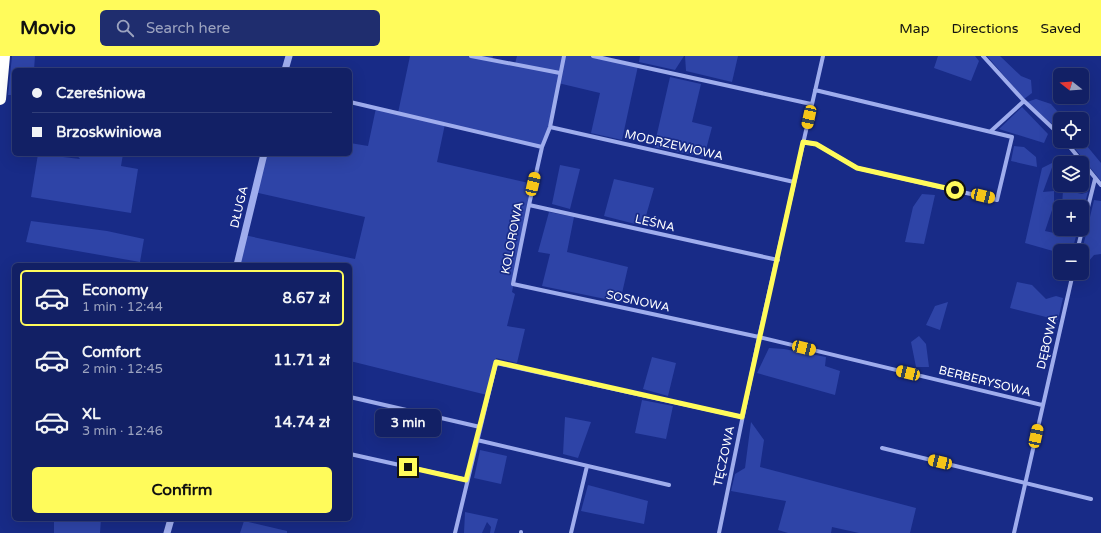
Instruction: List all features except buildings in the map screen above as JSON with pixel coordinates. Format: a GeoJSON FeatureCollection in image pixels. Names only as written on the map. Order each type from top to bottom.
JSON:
{"type":"FeatureCollection","features":[{"type":"Feature","properties":{"kind":"highway"},"geometry":{"type":"LineString","coordinates":[[0,99],[4,56]]}},
{"type":"Feature","properties":{"kind":"street"},"geometry":{"type":"LineString","coordinates":[[286,68],[289,56]]}},
{"type":"Feature","properties":{"kind":"street"},"geometry":{"type":"LineString","coordinates":[[471,56],[560,74]]}},
{"type":"Feature","properties":{"kind":"street","name":"KOLOROWA"},"geometry":{"type":"LineString","coordinates":[[513,284],[542,147],[550,127],[564,56]]}},
{"type":"Feature","properties":{"kind":"street"},"geometry":{"type":"LineString","coordinates":[[593,56],[811,104]]}},
{"type":"Feature","properties":{"kind":"street","name":"TĘCZOWA"},"geometry":{"type":"LineString","coordinates":[[719,533],[759,337],[778,260],[811,104],[823,56]]}},
{"type":"Feature","properties":{"kind":"street"},"geometry":{"type":"LineString","coordinates":[[983,56],[1024,101],[1053,128]]}},
{"type":"Feature","properties":{"kind":"street"},"geometry":{"type":"LineString","coordinates":[[803,142],[816,144],[857,168],[997,200],[1012,137],[815,90]]}},
{"type":"Feature","properties":{"kind":"street"},"geometry":{"type":"LineString","coordinates":[[991,131],[1024,101]]}},
{"type":"Feature","properties":{"kind":"street"},"geometry":{"type":"LineString","coordinates":[[352,102],[542,147]]}},
{"type":"Feature","properties":{"kind":"street","name":"MODRZEWIOWA"},"geometry":{"type":"LineString","coordinates":[[550,127],[794,182]]}},
{"type":"Feature","properties":{"kind":"street"},"geometry":{"type":"LineString","coordinates":[[1071,148],[1101,185]]}},
{"type":"Feature","properties":{"kind":"street","name":"DŁUGA"},"geometry":{"type":"LineString","coordinates":[[237,263],[264,156]]}},
{"type":"Feature","properties":{"kind":"street"},"geometry":{"type":"LineString","coordinates":[[1080,244],[1095,179]]}},
{"type":"Feature","properties":{"kind":"street","name":"LEŚNA"},"geometry":{"type":"LineString","coordinates":[[529,205],[778,260]]}},
{"type":"Feature","properties":{"kind":"street","name":"DĘBOWA"},"geometry":{"type":"LineString","coordinates":[[1014,533],[1071,280]]}},
{"type":"Feature","properties":{"kind":"street","name":"SOSNOWA"},"geometry":{"type":"LineString","coordinates":[[513,284],[759,337]]}},
{"type":"Feature","properties":{"kind":"street","name":"BERBERYSOWA"},"geometry":{"type":"LineString","coordinates":[[759,337],[1042,405]]}},
{"type":"Feature","properties":{"kind":"street"},"geometry":{"type":"LineString","coordinates":[[455,533],[466,480],[496,362],[742,417]]}},
{"type":"Feature","properties":{"kind":"street"},"geometry":{"type":"LineString","coordinates":[[352,397],[480,427]]}},
{"type":"Feature","properties":{"kind":"street"},"geometry":{"type":"LineString","coordinates":[[477,440],[669,485]]}},
{"type":"Feature","properties":{"kind":"street"},"geometry":{"type":"LineString","coordinates":[[882,448],[1091,499]]}},
{"type":"Feature","properties":{"kind":"street"},"geometry":{"type":"LineString","coordinates":[[352,454],[466,480]]}},
{"type":"Feature","properties":{"kind":"street"},"geometry":{"type":"LineString","coordinates":[[571,533],[586,466]]}},
{"type":"Feature","properties":{"kind":"street"},"geometry":{"type":"LineString","coordinates":[[167,533],[170,521]]}},
{"type":"Feature","properties":{"kind":"shaded area"},"geometry":{"type":"Polygon","coordinates":[[[12,56],[35,56],[34,68],[12,68],[12,95],[8,95],[12,56]]]}},
{"type":"Feature","properties":{"kind":"shaded area"},"geometry":{"type":"Polygon","coordinates":[[[410,56],[493,56],[492,60],[515,64],[517,56],[593,56],[638,66],[622,140],[591,133],[600,93],[558,83],[550,127],[542,147],[445,124],[437,162],[533,184],[512,292],[515,294],[507,326],[525,329],[517,363],[496,358],[487,395],[352,361],[352,263],[237,263],[244,235],[355,259],[365,217],[254,192],[263,156],[352,156],[352,143],[368,146],[376,108],[398,113],[410,56]]]}},
{"type":"Feature","properties":{"kind":"shaded area"},"geometry":{"type":"Polygon","coordinates":[[[640,56],[684,56],[675,70],[639,62],[640,56]]]}},
{"type":"Feature","properties":{"kind":"shaded area"},"geometry":{"type":"Polygon","coordinates":[[[685,56],[738,56],[732,82],[686,71],[685,56]]]}},
{"type":"Feature","properties":{"kind":"shaded area"},"geometry":{"type":"Polygon","coordinates":[[[938,56],[975,56],[979,61],[971,81],[934,68],[938,56]]]}},
{"type":"Feature","properties":{"kind":"shaded area"},"geometry":{"type":"Polygon","coordinates":[[[987,56],[1000,56],[1021,76],[1031,80],[1032,93],[1024,99],[987,56]]]}},
{"type":"Feature","properties":{"kind":"shaded area"},"geometry":{"type":"Polygon","coordinates":[[[670,77],[701,84],[692,122],[712,127],[704,157],[654,147],[670,77]]]}},
{"type":"Feature","properties":{"kind":"shaded area"},"geometry":{"type":"Polygon","coordinates":[[[1036,99],[1051,104],[1058,112],[1053,112],[1053,125],[1027,102],[1036,99]]]}},
{"type":"Feature","properties":{"kind":"shaded area"},"geometry":{"type":"Polygon","coordinates":[[[1022,107],[1048,134],[1044,143],[999,129],[1022,107]]]}},
{"type":"Feature","properties":{"kind":"shaded area"},"geometry":{"type":"Polygon","coordinates":[[[1014,146],[1024,147],[1036,157],[1037,167],[1011,161],[1014,146]]]}},
{"type":"Feature","properties":{"kind":"shaded area"},"geometry":{"type":"Polygon","coordinates":[[[1075,148],[1089,148],[1101,163],[1101,181],[1089,166],[1089,156],[1081,156],[1075,148]]]}},
{"type":"Feature","properties":{"kind":"shaded area"},"geometry":{"type":"Polygon","coordinates":[[[38,156],[55,156],[80,159],[78,156],[123,156],[121,166],[138,169],[131,213],[31,197],[38,156]]]}},
{"type":"Feature","properties":{"kind":"shaded area"},"geometry":{"type":"Polygon","coordinates":[[[1053,162],[1043,192],[1054,192],[1053,207],[1045,231],[1053,233],[1053,236],[1076,236],[1074,244],[1053,244],[1053,251],[1025,243],[1042,168],[1053,162]]]}},
{"type":"Feature","properties":{"kind":"shaded area"},"geometry":{"type":"Polygon","coordinates":[[[560,165],[580,169],[570,209],[552,204],[560,165]]]}},
{"type":"Feature","properties":{"kind":"shaded area"},"geometry":{"type":"Polygon","coordinates":[[[614,179],[654,188],[643,226],[604,216],[614,179]]]}},
{"type":"Feature","properties":{"kind":"shaded area"},"geometry":{"type":"Polygon","coordinates":[[[1063,192],[1082,194],[1088,192],[1086,200],[1062,200],[1063,192]]]}},
{"type":"Feature","properties":{"kind":"shaded area"},"geometry":{"type":"Polygon","coordinates":[[[922,194],[935,195],[924,244],[905,242],[913,207],[922,194]]]}},
{"type":"Feature","properties":{"kind":"shaded area"},"geometry":{"type":"Polygon","coordinates":[[[1094,200],[1101,201],[1101,254],[1094,255],[1089,261],[1089,244],[1084,244],[1086,236],[1089,236],[1089,221],[1094,200]]]}},
{"type":"Feature","properties":{"kind":"shaded area"},"geometry":{"type":"Polygon","coordinates":[[[549,212],[574,217],[567,252],[628,267],[620,302],[542,286],[550,254],[538,252],[549,212]]]}},
{"type":"Feature","properties":{"kind":"shaded area"},"geometry":{"type":"Polygon","coordinates":[[[31,221],[107,231],[144,239],[140,262],[26,242],[31,221]]]}},
{"type":"Feature","properties":{"kind":"shaded area"},"geometry":{"type":"Polygon","coordinates":[[[1017,282],[1032,285],[1046,299],[1056,296],[1063,298],[1058,320],[1010,308],[1017,282]]]}},
{"type":"Feature","properties":{"kind":"shaded area"},"geometry":{"type":"Polygon","coordinates":[[[948,302],[940,330],[926,325],[935,306],[948,302]]]}},
{"type":"Feature","properties":{"kind":"shaded area"},"geometry":{"type":"Polygon","coordinates":[[[919,336],[926,344],[929,367],[916,367],[911,342],[919,336]]]}},
{"type":"Feature","properties":{"kind":"shaded area"},"geometry":{"type":"Polygon","coordinates":[[[769,348],[784,349],[826,357],[825,366],[840,371],[835,395],[757,373],[769,348]]]}},
{"type":"Feature","properties":{"kind":"shaded area"},"geometry":{"type":"Polygon","coordinates":[[[652,357],[676,363],[668,396],[643,389],[652,357]]]}},
{"type":"Feature","properties":{"kind":"shaded area"},"geometry":{"type":"Polygon","coordinates":[[[642,400],[673,406],[666,439],[635,433],[642,400]]]}},
{"type":"Feature","properties":{"kind":"shaded area"},"geometry":{"type":"Polygon","coordinates":[[[565,417],[591,422],[578,458],[563,454],[565,417]]]}},
{"type":"Feature","properties":{"kind":"shaded area"},"geometry":{"type":"Polygon","coordinates":[[[751,422],[764,440],[760,467],[916,508],[910,533],[859,533],[832,527],[831,533],[788,533],[778,530],[786,501],[731,491],[735,474],[745,468],[751,422]]]}},
{"type":"Feature","properties":{"kind":"shaded area"},"geometry":{"type":"Polygon","coordinates":[[[480,450],[507,456],[501,484],[474,478],[480,450]]]}},
{"type":"Feature","properties":{"kind":"shaded area"},"geometry":{"type":"Polygon","coordinates":[[[588,485],[648,501],[644,524],[581,511],[588,485]]]}},
{"type":"Feature","properties":{"kind":"shaded area"},"geometry":{"type":"Polygon","coordinates":[[[465,512],[498,519],[494,533],[490,533],[491,527],[487,522],[482,533],[464,533],[465,512]]]}},
{"type":"Feature","properties":{"kind":"shaded area"},"geometry":{"type":"Polygon","coordinates":[[[54,521],[101,521],[100,533],[54,533],[54,521]]]}},
{"type":"Feature","properties":{"kind":"shaded area"},"geometry":{"type":"Polygon","coordinates":[[[244,521],[287,531],[287,533],[240,533],[244,521]]]}},
{"type":"Feature","properties":{"kind":"route"},"geometry":{"type":"LineString","coordinates":[[408,467],[466,480],[496,362],[742,417],[803,142],[816,144],[857,168],[955,190]]}}]}
